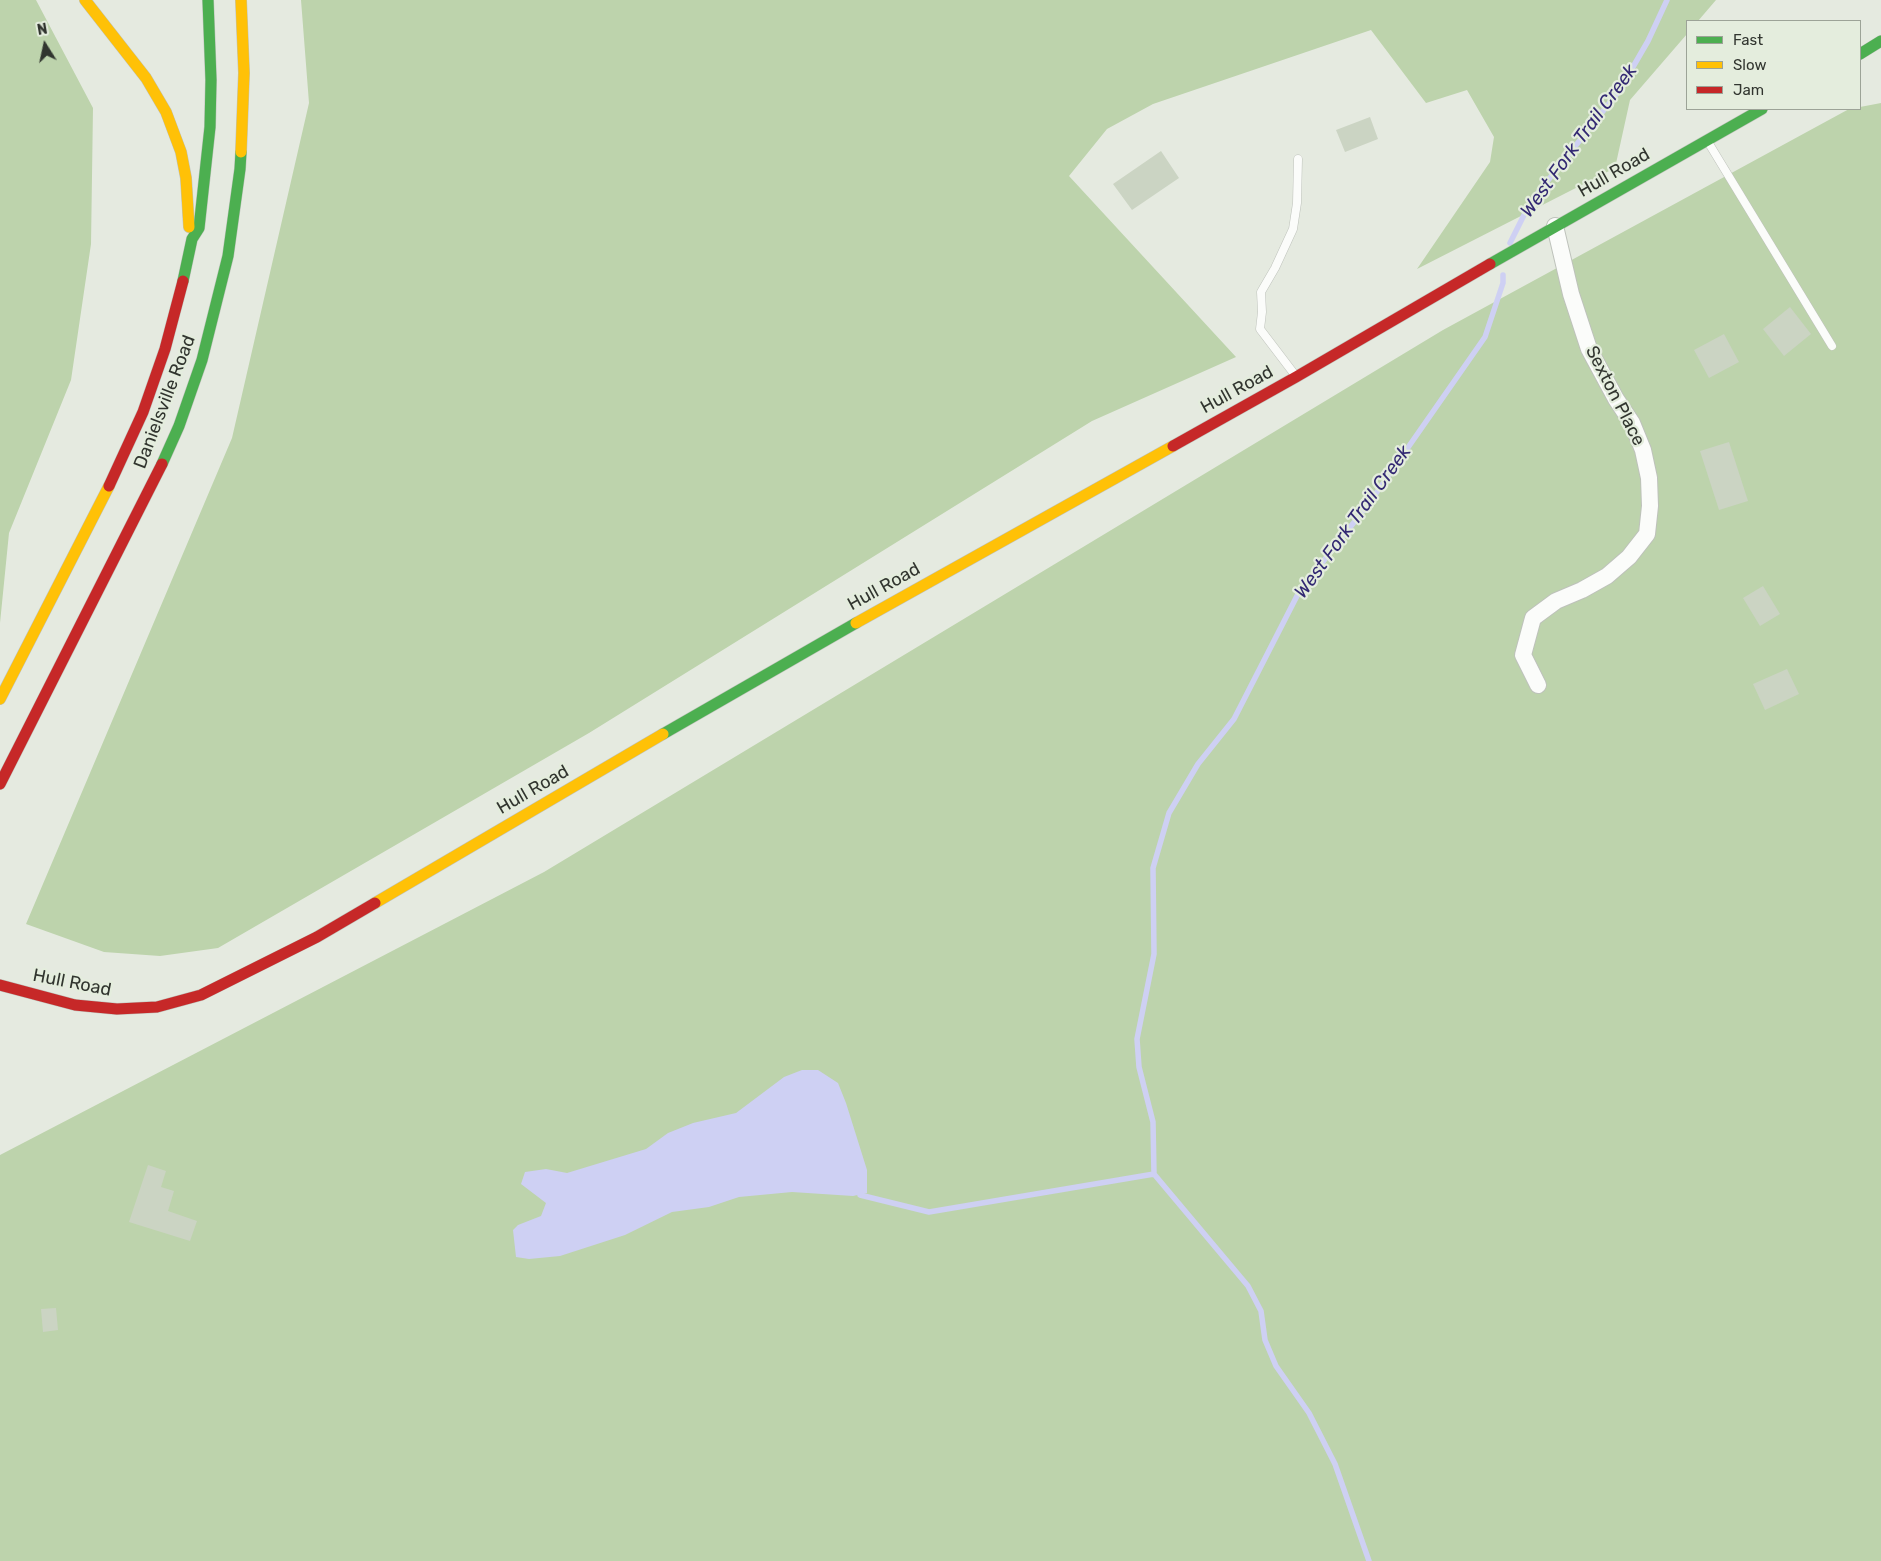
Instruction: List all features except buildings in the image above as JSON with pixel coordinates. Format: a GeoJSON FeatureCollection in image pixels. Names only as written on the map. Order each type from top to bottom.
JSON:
{"type":"FeatureCollection","features":[{"type":"Feature","properties":{"kind":"main road"},"geometry":{"type":"LineString","coordinates":[[85,0],[146,78],[169,119],[181,152],[186,178],[189,226],[192,239]]}},
{"type":"Feature","properties":{"kind":"main road","name":"Danielsville Road"},"geometry":{"type":"LineString","coordinates":[[0,699],[108,488],[133,435],[165,350],[176,312],[192,239],[199,228],[210,127],[211,80],[208,0]]}},
{"type":"Feature","properties":{"kind":"main road","name":"Danielsville Road"},"geometry":{"type":"LineString","coordinates":[[0,784],[158,473],[179,426],[202,360],[228,256],[240,169],[244,73],[241,0]]}},
{"type":"Feature","properties":{"kind":"main road"},"geometry":{"type":"LineString","coordinates":[[1861,53],[1881,42]]}},
{"type":"Feature","properties":{"kind":"main road","name":"Hull Road"},"geometry":{"type":"LineString","coordinates":[[3,985],[75,1005],[117,1009],[157,1007],[201,995],[317,937],[779,666],[1296,377],[1555,226],[1760,110]]}},
{"type":"Feature","properties":{"kind":"street","name":"Sexton Place"},"geometry":{"type":"LineString","coordinates":[[1538,685],[1523,655],[1534,618],[1556,601],[1582,590],[1607,576],[1629,557],[1647,534],[1650,506],[1649,478],[1643,450],[1632,423],[1616,399],[1589,349],[1571,294],[1555,226]]}},
{"type":"Feature","properties":{"kind":"lane"},"geometry":{"type":"LineString","coordinates":[[1707,140],[1832,346]]}},
{"type":"Feature","properties":{"kind":"lane"},"geometry":{"type":"LineString","coordinates":[[1296,377],[1260,329],[1262,312],[1261,292],[1293,229],[1297,203],[1298,159]]}},
{"type":"Feature","properties":{"kind":"green space"},"geometry":{"type":"Polygon","coordinates":[[[0,0],[36,0],[93,108],[91,244],[71,380],[9,533],[0,623],[0,0]]]}},
{"type":"Feature","properties":{"kind":"green space"},"geometry":{"type":"Polygon","coordinates":[[[301,0],[1716,0],[1699,20],[1686,20],[1686,35],[1630,100],[1615,168],[1417,269],[1490,162],[1494,137],[1467,90],[1426,103],[1371,30],[1153,104],[1107,129],[1069,176],[1236,357],[1092,421],[589,733],[218,948],[160,956],[104,952],[26,924],[232,438],[309,103],[301,0]]]}},
{"type":"Feature","properties":{"kind":"green space"},"geometry":{"type":"Polygon","coordinates":[[[1881,103],[1881,1561],[0,1561],[0,1155],[544,872],[1443,330],[1847,110],[1861,110],[1861,107],[1881,103]]]}},
{"type":"Feature","properties":{"kind":"water"},"geometry":{"type":"Polygon","coordinates":[[[802,1070],[818,1070],[838,1083],[867,1170],[867,1193],[853,1196],[792,1192],[739,1197],[709,1207],[672,1212],[625,1235],[560,1256],[529,1259],[516,1257],[513,1230],[518,1225],[541,1216],[546,1203],[521,1184],[525,1172],[546,1169],[567,1173],[646,1149],[668,1133],[693,1123],[736,1113],[784,1077],[802,1070]]]}},
{"type":"Feature","properties":{"kind":"waterway","name":"West Fork Trail Creek"},"geometry":{"type":"LineString","coordinates":[[1510,243],[1530,203],[1619,91],[1648,41],[1667,0]]}},
{"type":"Feature","properties":{"kind":"waterway","name":"West Fork Trail Creek"},"geometry":{"type":"LineString","coordinates":[[1369,1561],[1335,1464],[1309,1413],[1276,1366],[1265,1340],[1261,1311],[1248,1286],[1154,1174],[1153,1122],[1139,1067],[1137,1039],[1154,954],[1153,868],[1169,813],[1198,764],[1234,719],[1299,592],[1370,502],[1485,337],[1503,283],[1503,275]]}},
{"type":"Feature","properties":{"kind":"waterway"},"geometry":{"type":"LineString","coordinates":[[860,1195],[929,1212],[1154,1174]]}},
{"type":"Feature","properties":{"kind":"traffic: fast"},"geometry":{"type":"LineString","coordinates":[[183,281],[192,239],[199,228],[210,127],[211,80],[208,0]]}},
{"type":"Feature","properties":{"kind":"traffic: fast"},"geometry":{"type":"LineString","coordinates":[[1861,53],[1881,41]]}},
{"type":"Feature","properties":{"kind":"traffic: fast"},"geometry":{"type":"LineString","coordinates":[[1490,264],[1760,110]]}},
{"type":"Feature","properties":{"kind":"traffic: fast"},"geometry":{"type":"LineString","coordinates":[[162,464],[179,426],[202,360],[228,256],[241,152]]}},
{"type":"Feature","properties":{"kind":"traffic: fast"},"geometry":{"type":"LineString","coordinates":[[663,734],[856,623]]}},
{"type":"Feature","properties":{"kind":"traffic: slow"},"geometry":{"type":"LineString","coordinates":[[85,0],[146,78],[166,112],[181,152],[186,178],[189,227]]}},
{"type":"Feature","properties":{"kind":"traffic: slow"},"geometry":{"type":"LineString","coordinates":[[241,0],[244,73],[241,152]]}},
{"type":"Feature","properties":{"kind":"traffic: slow"},"geometry":{"type":"LineString","coordinates":[[856,623],[1173,446]]}},
{"type":"Feature","properties":{"kind":"traffic: slow"},"geometry":{"type":"LineString","coordinates":[[0,699],[109,486]]}},
{"type":"Feature","properties":{"kind":"traffic: slow"},"geometry":{"type":"LineString","coordinates":[[375,903],[663,734]]}},
{"type":"Feature","properties":{"kind":"traffic: jam"},"geometry":{"type":"LineString","coordinates":[[1173,446],[1490,264]]}},
{"type":"Feature","properties":{"kind":"traffic: jam"},"geometry":{"type":"LineString","coordinates":[[109,486],[143,412],[165,349],[183,281]]}},
{"type":"Feature","properties":{"kind":"traffic: jam"},"geometry":{"type":"LineString","coordinates":[[0,784],[162,464]]}},
{"type":"Feature","properties":{"kind":"traffic: jam"},"geometry":{"type":"LineString","coordinates":[[0,985],[75,1005],[117,1009],[157,1007],[201,995],[317,937],[375,903]]}}]}
